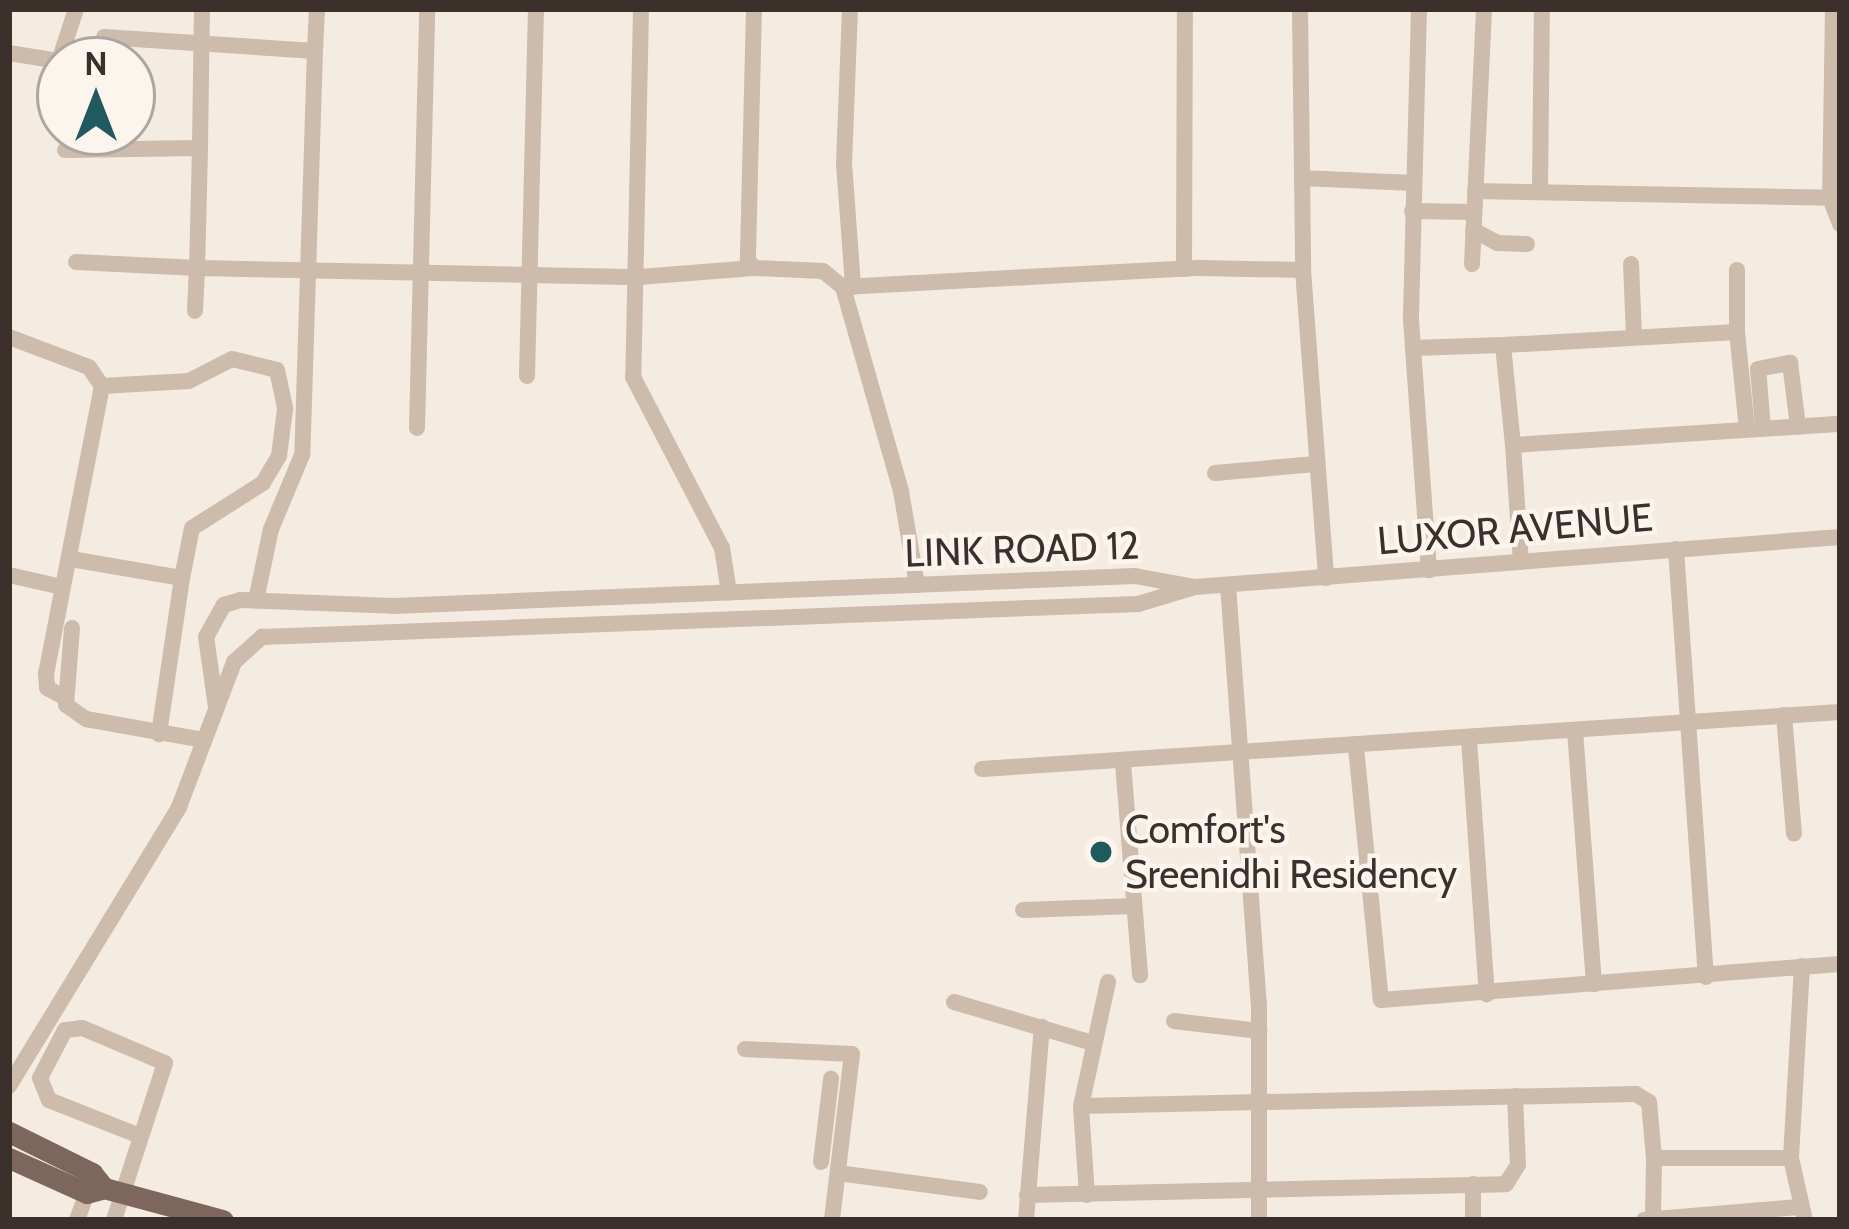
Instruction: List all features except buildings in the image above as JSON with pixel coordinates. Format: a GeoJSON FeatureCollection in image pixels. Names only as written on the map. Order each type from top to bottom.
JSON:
{"type":"FeatureCollection","features":[{"type":"Feature","properties":{"kind":"main road"},"geometry":{"type":"LineString","coordinates":[[9,1132],[57,1157],[105,1192]]}},
{"type":"Feature","properties":{"kind":"main road"},"geometry":{"type":"LineString","coordinates":[[9,1158],[105,1192],[223,1220]]}},
{"type":"Feature","properties":{"kind":"street"},"geometry":{"type":"LineString","coordinates":[[9,53],[59,61],[76,9]]}},
{"type":"Feature","properties":{"kind":"street"},"geometry":{"type":"LineString","coordinates":[[195,311],[202,9]]}},
{"type":"Feature","properties":{"kind":"street"},"geometry":{"type":"LineString","coordinates":[[256,600],[275,520],[302,455],[312,271],[317,9]]}},
{"type":"Feature","properties":{"kind":"street"},"geometry":{"type":"LineString","coordinates":[[417,428],[427,9]]}},
{"type":"Feature","properties":{"kind":"street"},"geometry":{"type":"LineString","coordinates":[[527,376],[536,9]]}},
{"type":"Feature","properties":{"kind":"street"},"geometry":{"type":"LineString","coordinates":[[641,9],[639,278],[633,377],[722,548],[728,592]]}},
{"type":"Feature","properties":{"kind":"street"},"geometry":{"type":"LineString","coordinates":[[754,9],[744,248],[754,268]]}},
{"type":"Feature","properties":{"kind":"street"},"geometry":{"type":"LineString","coordinates":[[850,9],[845,200],[848,287],[901,491],[917,585]]}},
{"type":"Feature","properties":{"kind":"street"},"geometry":{"type":"LineString","coordinates":[[1184,269],[1185,9]]}},
{"type":"Feature","properties":{"kind":"street"},"geometry":{"type":"LineString","coordinates":[[1300,9],[1303,270],[1326,578]]}},
{"type":"Feature","properties":{"kind":"street"},"geometry":{"type":"LineString","coordinates":[[1419,9],[1413,349],[1429,569]]}},
{"type":"Feature","properties":{"kind":"street"},"geometry":{"type":"LineString","coordinates":[[1472,264],[1484,9]]}},
{"type":"Feature","properties":{"kind":"street"},"geometry":{"type":"LineString","coordinates":[[1540,190],[1542,9]]}},
{"type":"Feature","properties":{"kind":"street"},"geometry":{"type":"LineString","coordinates":[[1833,9],[1830,198],[1840,224]]}},
{"type":"Feature","properties":{"kind":"street"},"geometry":{"type":"LineString","coordinates":[[156,44],[315,51]]}},
{"type":"Feature","properties":{"kind":"street"},"geometry":{"type":"LineString","coordinates":[[156,149],[200,148]]}},
{"type":"Feature","properties":{"kind":"street"},"geometry":{"type":"LineString","coordinates":[[1302,178],[1413,183]]}},
{"type":"Feature","properties":{"kind":"street"},"geometry":{"type":"LineString","coordinates":[[1475,191],[1520,198],[1540,190],[1830,198]]}},
{"type":"Feature","properties":{"kind":"street"},"geometry":{"type":"LineString","coordinates":[[1412,211],[1474,221],[1497,243],[1527,244]]}},
{"type":"Feature","properties":{"kind":"street"},"geometry":{"type":"LineString","coordinates":[[76,262],[312,271],[420,268],[639,278],[754,268],[823,271],[848,287],[1184,269],[1303,270]]}},
{"type":"Feature","properties":{"kind":"street"},"geometry":{"type":"LineString","coordinates":[[1631,264],[1634,335]]}},
{"type":"Feature","properties":{"kind":"street"},"geometry":{"type":"LineString","coordinates":[[1737,270],[1737,332],[1757,426]]}},
{"type":"Feature","properties":{"kind":"street"},"geometry":{"type":"LineString","coordinates":[[1413,349],[1737,332]]}},
{"type":"Feature","properties":{"kind":"street"},"geometry":{"type":"LineString","coordinates":[[9,338],[89,367],[102,386],[46,681],[86,718],[204,740]]}},
{"type":"Feature","properties":{"kind":"street"},"geometry":{"type":"LineString","coordinates":[[1503,345],[1521,562]]}},
{"type":"Feature","properties":{"kind":"street"},"geometry":{"type":"LineString","coordinates":[[102,386],[190,381],[232,359],[268,363],[282,381],[285,409],[267,476],[193,528],[159,734]]}},
{"type":"Feature","properties":{"kind":"street"},"geometry":{"type":"LineString","coordinates":[[1757,426],[1758,370],[1790,363],[1797,422]]}},
{"type":"Feature","properties":{"kind":"street"},"geometry":{"type":"LineString","coordinates":[[1513,445],[1797,422],[1840,424]]}},
{"type":"Feature","properties":{"kind":"street"},"geometry":{"type":"LineString","coordinates":[[1215,473],[1316,464]]}},
{"type":"Feature","properties":{"kind":"street"},"geometry":{"type":"LineString","coordinates":[[267,476],[286,495]]}},
{"type":"Feature","properties":{"kind":"street"},"geometry":{"type":"LineString","coordinates":[[242,496],[275,520]]}},
{"type":"Feature","properties":{"kind":"street","name":"LUXOR AVENUE"},"geometry":{"type":"LineString","coordinates":[[1196,587],[1840,537]]}},
{"type":"Feature","properties":{"kind":"street"},"geometry":{"type":"LineString","coordinates":[[1676,549],[1706,977]]}},
{"type":"Feature","properties":{"kind":"street"},"geometry":{"type":"LineString","coordinates":[[71,559],[182,578]]}},
{"type":"Feature","properties":{"kind":"street"},"geometry":{"type":"LineString","coordinates":[[9,575],[62,587]]}},
{"type":"Feature","properties":{"kind":"street","name":"LINK ROAD 12"},"geometry":{"type":"LineString","coordinates":[[216,708],[207,660],[212,619],[224,605],[256,600],[393,606],[1135,575],[1196,587]]}},
{"type":"Feature","properties":{"kind":"street"},"geometry":{"type":"LineString","coordinates":[[1228,585],[1258,1030],[1259,1220]]}},
{"type":"Feature","properties":{"kind":"street","name":"LINK ROAD 12"},"geometry":{"type":"LineString","coordinates":[[9,1086],[16,1058],[179,808],[234,662],[262,638],[1138,604],[1196,587]]}},
{"type":"Feature","properties":{"kind":"street"},"geometry":{"type":"LineString","coordinates":[[62,696],[72,628]]}},
{"type":"Feature","properties":{"kind":"street"},"geometry":{"type":"LineString","coordinates":[[982,770],[1840,712]]}},
{"type":"Feature","properties":{"kind":"street"},"geometry":{"type":"LineString","coordinates":[[1784,715],[1794,834]]}},
{"type":"Feature","properties":{"kind":"street"},"geometry":{"type":"LineString","coordinates":[[1575,731],[1594,985]]}},
{"type":"Feature","properties":{"kind":"street"},"geometry":{"type":"LineString","coordinates":[[1469,739],[1487,994]]}},
{"type":"Feature","properties":{"kind":"street"},"geometry":{"type":"LineString","coordinates":[[1356,747],[1381,1000],[1840,964]]}},
{"type":"Feature","properties":{"kind":"street"},"geometry":{"type":"LineString","coordinates":[[1123,763],[1140,975]]}},
{"type":"Feature","properties":{"kind":"street"},"geometry":{"type":"LineString","coordinates":[[1023,910],[1135,906]]}},
{"type":"Feature","properties":{"kind":"street"},"geometry":{"type":"LineString","coordinates":[[1081,1106],[1636,1094],[1649,1102],[1654,1158],[1648,1219],[1801,1214],[1799,1169],[1791,1158],[1802,966]]}},
{"type":"Feature","properties":{"kind":"street"},"geometry":{"type":"LineString","coordinates":[[1087,1195],[1081,1106],[1108,982]]}},
{"type":"Feature","properties":{"kind":"street"},"geometry":{"type":"LineString","coordinates":[[954,1002],[1092,1043]]}},
{"type":"Feature","properties":{"kind":"street"},"geometry":{"type":"LineString","coordinates":[[1174,1021],[1258,1030]]}},
{"type":"Feature","properties":{"kind":"street"},"geometry":{"type":"LineString","coordinates":[[1026,1220],[1042,1027]]}},
{"type":"Feature","properties":{"kind":"street"},"geometry":{"type":"LineString","coordinates":[[77,1220],[105,1192],[140,1136],[165,1063],[82,1028],[64,1030],[40,1078],[49,1100],[140,1136]]}},
{"type":"Feature","properties":{"kind":"street"},"geometry":{"type":"LineString","coordinates":[[745,1049],[852,1054],[838,1080],[821,1162]]}},
{"type":"Feature","properties":{"kind":"street"},"geometry":{"type":"LineString","coordinates":[[832,1220],[838,1173],[838,1080]]}},
{"type":"Feature","properties":{"kind":"street"},"geometry":{"type":"LineString","coordinates":[[1027,1195],[1473,1184],[1516,1178],[1515,1096]]}},
{"type":"Feature","properties":{"kind":"street"},"geometry":{"type":"LineString","coordinates":[[1654,1158],[1791,1158]]}},
{"type":"Feature","properties":{"kind":"street"},"geometry":{"type":"LineString","coordinates":[[838,1173],[980,1192]]}},
{"type":"Feature","properties":{"kind":"street"},"geometry":{"type":"LineString","coordinates":[[1473,1184],[1473,1220]]}},
{"type":"Feature","properties":{"kind":"street"},"geometry":{"type":"LineString","coordinates":[[105,1192],[114,1220]]}},
{"type":"Feature","properties":{"kind":"place","name":"Comfort's Sreenidhi Residency"},"geometry":{"type":"Point","coordinates":[1101,852]}}]}
